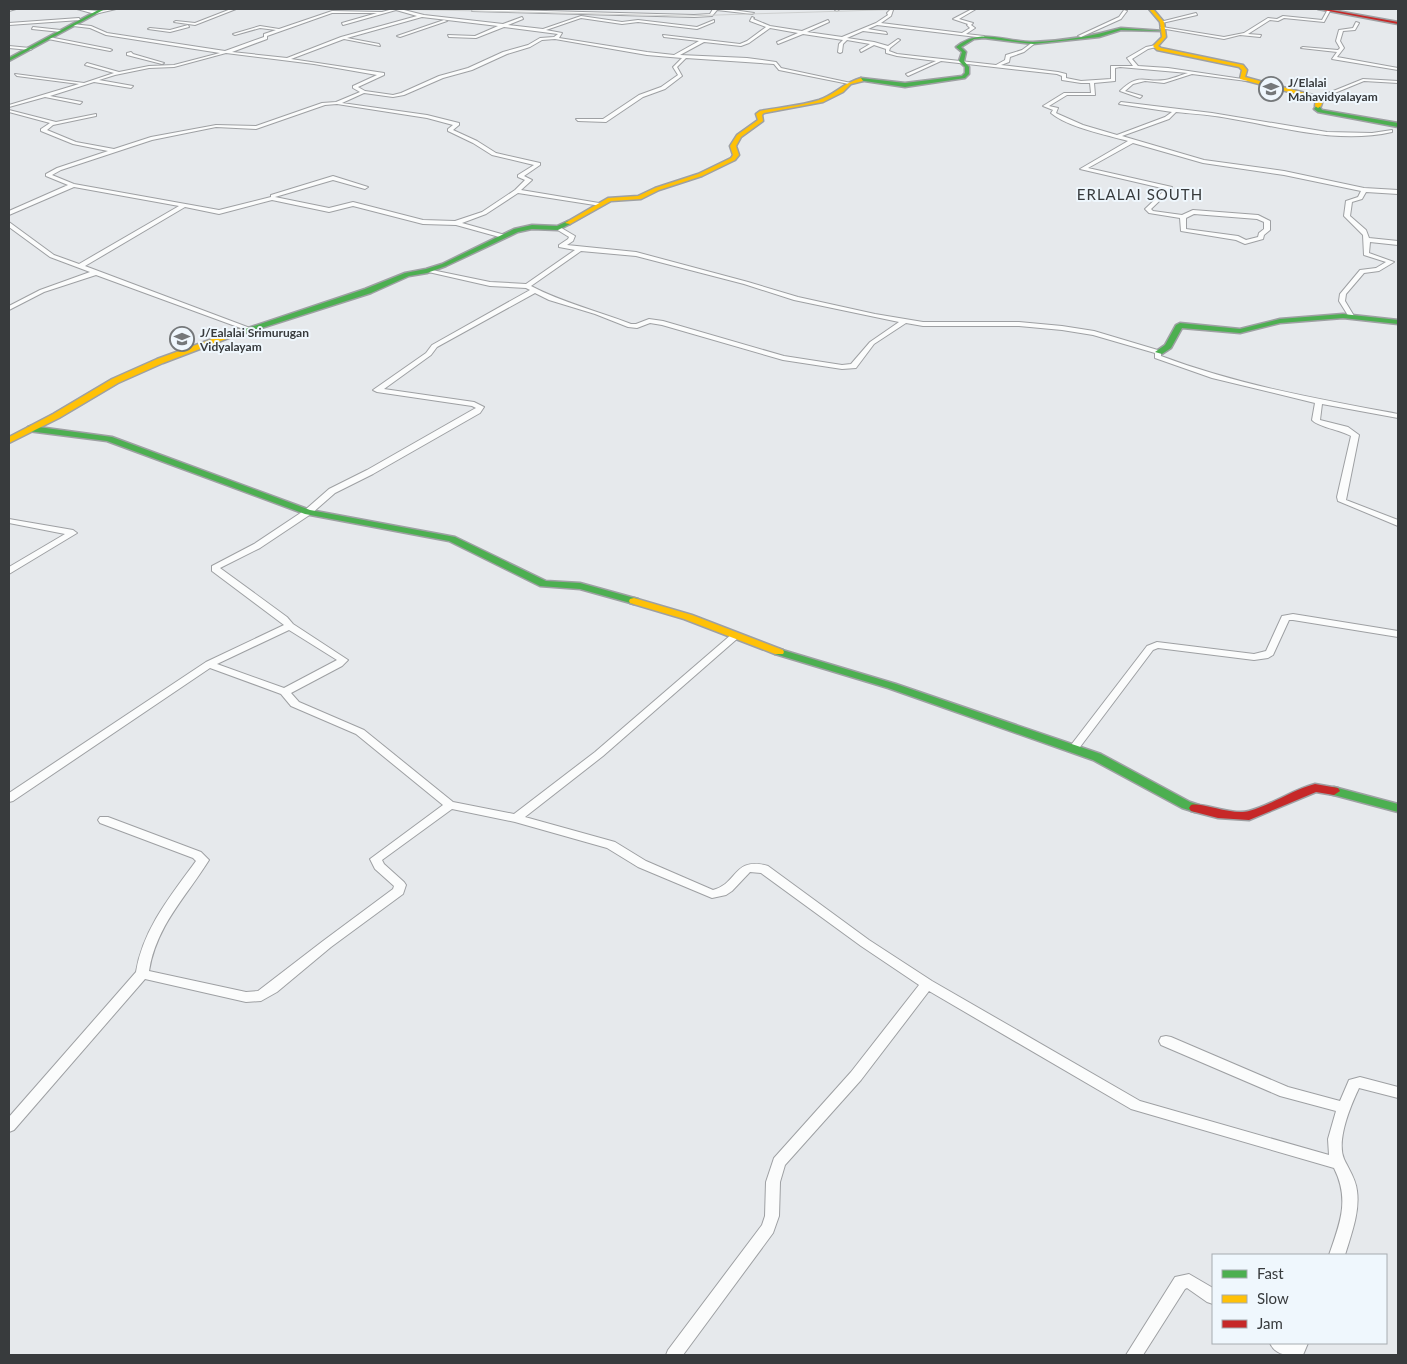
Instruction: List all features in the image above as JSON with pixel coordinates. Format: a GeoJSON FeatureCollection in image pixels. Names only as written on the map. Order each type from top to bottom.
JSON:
{"type":"FeatureCollection","features":[{"type":"Feature","properties":{"kind":"street"},"geometry":{"type":"LineString","coordinates":[[9,10],[14,9]]}},
{"type":"Feature","properties":{"kind":"street"},"geometry":{"type":"LineString","coordinates":[[9,66],[30,48],[49,38],[60,26],[92,12],[114,9]]}},
{"type":"Feature","properties":{"kind":"street"},"geometry":{"type":"LineString","coordinates":[[150,29],[170,31],[195,24],[234,9]]}},
{"type":"Feature","properties":{"kind":"street"},"geometry":{"type":"LineString","coordinates":[[363,9],[396,9],[421,15],[561,34],[555,38]]}},
{"type":"Feature","properties":{"kind":"street"},"geometry":{"type":"LineString","coordinates":[[373,30],[343,24],[396,9]]}},
{"type":"Feature","properties":{"kind":"street"},"geometry":{"type":"LineString","coordinates":[[472,10],[694,16],[711,15],[716,9],[752,15],[751,20],[769,27],[874,43],[888,48]]}},
{"type":"Feature","properties":{"kind":"street"},"geometry":{"type":"LineString","coordinates":[[964,33],[973,28],[969,25],[971,23],[955,19],[974,9]]}},
{"type":"Feature","properties":{"kind":"street"},"geometry":{"type":"LineString","coordinates":[[1137,67],[1129,59],[1147,48],[1155,46],[1164,37],[1162,27],[1151,9]]}},
{"type":"Feature","properties":{"kind":"street"},"geometry":{"type":"LineString","coordinates":[[1246,34],[1269,19],[1280,20],[1283,17],[1323,21],[1328,9],[1398,23]]}},
{"type":"Feature","properties":{"kind":"street"},"geometry":{"type":"LineString","coordinates":[[840,52],[841,44],[845,38],[877,24],[890,15],[891,10]]}},
{"type":"Feature","properties":{"kind":"street"},"geometry":{"type":"LineString","coordinates":[[1080,36],[1120,18],[1125,11]]}},
{"type":"Feature","properties":{"kind":"street"},"geometry":{"type":"LineString","coordinates":[[73,25],[92,12]]}},
{"type":"Feature","properties":{"kind":"street"},"geometry":{"type":"LineString","coordinates":[[9,106],[118,72],[174,66],[227,52],[266,38],[265,34],[332,12],[380,12]]}},
{"type":"Feature","properties":{"kind":"street"},"geometry":{"type":"LineString","coordinates":[[1162,27],[1196,14]]}},
{"type":"Feature","properties":{"kind":"street"},"geometry":{"type":"LineString","coordinates":[[287,59],[342,38],[421,15]]}},
{"type":"Feature","properties":{"kind":"street"},"geometry":{"type":"LineString","coordinates":[[399,36],[463,15]]}},
{"type":"Feature","properties":{"kind":"street"},"geometry":{"type":"LineString","coordinates":[[35,17],[60,26]]}},
{"type":"Feature","properties":{"kind":"street"},"geometry":{"type":"LineString","coordinates":[[542,30],[581,17],[622,23],[634,21],[697,28],[713,21]]}},
{"type":"Feature","properties":{"kind":"street"},"geometry":{"type":"LineString","coordinates":[[449,36],[476,38],[522,18]]}},
{"type":"Feature","properties":{"kind":"street"},"geometry":{"type":"LineString","coordinates":[[778,43],[828,21]]}},
{"type":"Feature","properties":{"kind":"street"},"geometry":{"type":"LineString","coordinates":[[176,22],[208,25]]}},
{"type":"Feature","properties":{"kind":"street"},"geometry":{"type":"LineString","coordinates":[[1357,23],[1354,29],[1341,30],[1338,42],[1342,48],[1334,58],[1398,69]]}},
{"type":"Feature","properties":{"kind":"street"},"geometry":{"type":"LineString","coordinates":[[9,24],[60,26]]}},
{"type":"Feature","properties":{"kind":"street"},"geometry":{"type":"LineString","coordinates":[[877,24],[964,33],[1033,43],[1080,36],[1099,36],[1122,29],[1162,27],[1224,38],[1246,34],[1260,36]]}},
{"type":"Feature","properties":{"kind":"street"},"geometry":{"type":"LineString","coordinates":[[27,28],[73,25],[91,27],[106,34],[287,59],[383,75],[355,86],[364,92],[393,96],[541,39],[555,38],[675,56],[776,63],[779,69],[849,83],[858,80],[905,86],[958,78],[967,74],[967,67],[961,62]]}},
{"type":"Feature","properties":{"kind":"street"},"geometry":{"type":"LineString","coordinates":[[239,27],[254,29]]}},
{"type":"Feature","properties":{"kind":"street"},"geometry":{"type":"LineString","coordinates":[[235,34],[263,27],[281,30]]}},
{"type":"Feature","properties":{"kind":"street"},"geometry":{"type":"LineString","coordinates":[[664,36],[742,44],[769,27]]}},
{"type":"Feature","properties":{"kind":"street"},"geometry":{"type":"LineString","coordinates":[[861,30],[886,33]]}},
{"type":"Feature","properties":{"kind":"street"},"geometry":{"type":"LineString","coordinates":[[961,62],[964,52],[958,47],[973,38],[984,37]]}},
{"type":"Feature","properties":{"kind":"street"},"geometry":{"type":"LineString","coordinates":[[49,38],[110,50]]}},
{"type":"Feature","properties":{"kind":"street"},"geometry":{"type":"LineString","coordinates":[[342,38],[380,45]]}},
{"type":"Feature","properties":{"kind":"street"},"geometry":{"type":"LineString","coordinates":[[888,48],[898,40]]}},
{"type":"Feature","properties":{"kind":"street"},"geometry":{"type":"LineString","coordinates":[[675,56],[704,41]]}},
{"type":"Feature","properties":{"kind":"street"},"geometry":{"type":"LineString","coordinates":[[861,52],[874,43]]}},
{"type":"Feature","properties":{"kind":"street"},"geometry":{"type":"LineString","coordinates":[[998,65],[1007,61],[1008,56],[1022,51],[1033,43]]}},
{"type":"Feature","properties":{"kind":"street"},"geometry":{"type":"LineString","coordinates":[[1155,46],[1167,52],[1196,55],[1240,66],[1245,70],[1242,78],[1247,80]]}},
{"type":"Feature","properties":{"kind":"street"},"geometry":{"type":"LineString","coordinates":[[9,47],[30,48]]}},
{"type":"Feature","properties":{"kind":"street"},"geometry":{"type":"LineString","coordinates":[[888,48],[887,52],[897,55],[998,65],[1062,74],[1067,80],[1092,82],[1113,80],[1113,67],[1137,67],[1247,80],[1318,98],[1363,80],[1398,82]]}},
{"type":"Feature","properties":{"kind":"street"},"geometry":{"type":"LineString","coordinates":[[1303,48],[1339,51]]}},
{"type":"Feature","properties":{"kind":"street"},"geometry":{"type":"LineString","coordinates":[[131,53],[129,54],[163,63],[159,67]]}},
{"type":"Feature","properties":{"kind":"street"},"geometry":{"type":"LineString","coordinates":[[578,120],[604,121],[641,96],[663,88],[680,75],[675,67],[686,56]]}},
{"type":"Feature","properties":{"kind":"street"},"geometry":{"type":"LineString","coordinates":[[908,75],[940,60]]}},
{"type":"Feature","properties":{"kind":"street"},"geometry":{"type":"LineString","coordinates":[[87,64],[118,72]]}},
{"type":"Feature","properties":{"kind":"street"},"geometry":{"type":"LineString","coordinates":[[1140,96],[1122,91],[1131,82],[1145,80],[1164,82],[1196,73]]}},
{"type":"Feature","properties":{"kind":"street"},"geometry":{"type":"LineString","coordinates":[[17,75],[85,83]]}},
{"type":"Feature","properties":{"kind":"street"},"geometry":{"type":"LineString","coordinates":[[92,81],[131,87]]}},
{"type":"Feature","properties":{"kind":"street"},"geometry":{"type":"LineString","coordinates":[[1092,82],[1093,94],[1066,94],[1045,106],[1056,110],[1054,113],[1056,115],[1082,126],[1203,161],[1292,175],[1364,190],[1398,192]]}},
{"type":"Feature","properties":{"kind":"street"},"geometry":{"type":"LineString","coordinates":[[9,440],[115,381],[160,361],[248,329],[368,291],[407,274],[427,271],[444,265],[503,236],[524,228],[558,228],[599,205],[616,198],[639,198],[657,189],[717,167],[733,159],[736,155],[732,146],[735,140],[761,120],[759,114],[762,112],[823,100],[843,91],[849,83]]}},
{"type":"Feature","properties":{"kind":"street"},"geometry":{"type":"LineString","coordinates":[[364,92],[337,103],[317,107],[256,128],[203,127],[151,139],[48,175],[73,185],[219,212],[333,178],[364,187]]}},
{"type":"Feature","properties":{"kind":"street"},"geometry":{"type":"LineString","coordinates":[[43,96],[80,102]]}},
{"type":"Feature","properties":{"kind":"street"},"geometry":{"type":"LineString","coordinates":[[1318,98],[1320,100],[1317,109],[1320,111],[1382,122],[1384,128],[1396,130]]}},
{"type":"Feature","properties":{"kind":"street"},"geometry":{"type":"LineString","coordinates":[[337,103],[384,112],[418,114],[457,124],[450,130],[494,154],[538,164],[520,176],[529,180],[516,191],[484,213],[456,223]]}},
{"type":"Feature","properties":{"kind":"street"},"geometry":{"type":"LineString","coordinates":[[1120,103],[1174,112],[1214,114],[1345,135],[1373,135],[1396,130]]}},
{"type":"Feature","properties":{"kind":"street"},"geometry":{"type":"LineString","coordinates":[[9,111],[55,124]]}},
{"type":"Feature","properties":{"kind":"street"},"geometry":{"type":"LineString","coordinates":[[1118,136],[1167,118],[1174,112]]}},
{"type":"Feature","properties":{"kind":"street"},"geometry":{"type":"LineString","coordinates":[[94,115],[55,124],[43,130],[75,143],[117,152]]}},
{"type":"Feature","properties":{"kind":"street"},"geometry":{"type":"LineString","coordinates":[[1134,140],[1082,168],[1170,188],[1148,209],[1183,217],[1194,212],[1258,217],[1267,221],[1267,230],[1261,234],[1261,238],[1245,242],[1238,238],[1183,230],[1183,217]]}},
{"type":"Feature","properties":{"kind":"street"},"geometry":{"type":"LineString","coordinates":[[9,213],[73,185]]}},
{"type":"Feature","properties":{"kind":"street"},"geometry":{"type":"LineString","coordinates":[[1351,316],[1342,301],[1343,294],[1362,271],[1377,270],[1391,262],[1366,254],[1369,240],[1362,228],[1350,219],[1346,212],[1350,199],[1360,198],[1364,190]]}},
{"type":"Feature","properties":{"kind":"street"},"geometry":{"type":"LineString","coordinates":[[516,191],[599,205]]}},
{"type":"Feature","properties":{"kind":"street"},"geometry":{"type":"LineString","coordinates":[[268,198],[279,198],[329,210],[353,204],[430,223],[456,223],[503,236]]}},
{"type":"Feature","properties":{"kind":"street"},"geometry":{"type":"LineString","coordinates":[[80,267],[183,206]]}},
{"type":"Feature","properties":{"kind":"street"},"geometry":{"type":"LineString","coordinates":[[9,224],[52,256],[248,329]]}},
{"type":"Feature","properties":{"kind":"street"},"geometry":{"type":"LineString","coordinates":[[558,228],[572,236],[570,240],[561,246],[636,254],[746,283],[796,299],[923,324],[1019,324],[1062,328],[1094,333],[1159,352]]}},
{"type":"Feature","properties":{"kind":"street"},"geometry":{"type":"LineString","coordinates":[[1369,240],[1398,243]]}},
{"type":"Feature","properties":{"kind":"street"},"geometry":{"type":"LineString","coordinates":[[285,692],[340,664],[343,660],[290,626],[284,619],[215,569],[216,566],[257,546],[308,512],[332,491],[370,472],[477,411],[480,407],[474,404],[377,390],[429,354],[434,346],[530,289],[580,249]]}},
{"type":"Feature","properties":{"kind":"street"},"geometry":{"type":"LineString","coordinates":[[427,271],[490,284],[530,289],[630,326],[638,326],[649,321],[663,323],[783,358],[842,367],[853,366],[872,343],[905,321]]}},
{"type":"Feature","properties":{"kind":"street"},"geometry":{"type":"LineString","coordinates":[[9,308],[42,291],[96,272]]}},
{"type":"Feature","properties":{"kind":"street"},"geometry":{"type":"LineString","coordinates":[[1398,322],[1351,316],[1280,320],[1240,331],[1180,325],[1168,346],[1159,352],[1157,357],[1176,365],[1319,402],[1398,416]]}},
{"type":"Feature","properties":{"kind":"street"},"geometry":{"type":"LineString","coordinates":[[1319,402],[1316,420],[1318,422],[1345,429],[1355,435],[1341,497],[1342,501],[1398,523]]}},
{"type":"Feature","properties":{"kind":"street"},"geometry":{"type":"LineString","coordinates":[[31,429],[109,440],[308,512],[452,539],[544,584],[580,586],[688,617],[778,652],[892,686],[1097,757],[1186,805],[1218,814],[1249,816],[1315,788],[1344,793],[1398,808]]}},
{"type":"Feature","properties":{"kind":"street"},"geometry":{"type":"LineString","coordinates":[[9,521],[73,533],[9,571]]}},
{"type":"Feature","properties":{"kind":"street"},"geometry":{"type":"LineString","coordinates":[[1073,749],[1150,648],[1157,645],[1254,657],[1265,656],[1270,653],[1285,618],[1293,617],[1398,634]]}},
{"type":"Feature","properties":{"kind":"street"},"geometry":{"type":"LineString","coordinates":[[9,798],[210,664],[290,626]]}},
{"type":"Feature","properties":{"kind":"street"},"geometry":{"type":"LineString","coordinates":[[516,818],[599,754],[735,636]]}},
{"type":"Feature","properties":{"kind":"street"},"geometry":{"type":"LineString","coordinates":[[210,664],[285,692],[295,704],[360,732],[450,804],[516,818],[611,845],[642,864],[712,894],[723,893],[731,887],[744,869],[753,866],[764,869],[865,943],[927,984],[1136,1105],[1340,1164]]}},
{"type":"Feature","properties":{"kind":"street"},"geometry":{"type":"LineString","coordinates":[[142,974],[246,997],[261,996],[399,891],[400,885],[379,866],[376,859],[450,804]]}},
{"type":"Feature","properties":{"kind":"street"},"geometry":{"type":"LineString","coordinates":[[9,1126],[142,974],[143,957],[159,924],[203,860],[197,855],[104,820]]}},
{"type":"Feature","properties":{"kind":"street"},"geometry":{"type":"LineString","coordinates":[[674,1355],[768,1228],[772,1216],[773,1182],[779,1162],[856,1076],[927,984]]}},
{"type":"Feature","properties":{"kind":"street"},"geometry":{"type":"LineString","coordinates":[[1166,1041],[1285,1092],[1342,1107]]}},
{"type":"Feature","properties":{"kind":"street"},"geometry":{"type":"LineString","coordinates":[[1337,1254],[1345,1230],[1350,1194],[1348,1180],[1335,1153],[1342,1107],[1354,1084],[1360,1082],[1398,1092]]}},
{"type":"Feature","properties":{"kind":"street"},"geometry":{"type":"LineString","coordinates":[[1134,1355],[1180,1282],[1189,1281],[1212,1296]]}},
{"type":"Feature","properties":{"kind":"street"},"geometry":{"type":"LineString","coordinates":[[1279,1344],[1295,1355]]}},
{"type":"Feature","properties":{"kind":"railway"},"geometry":{"type":"LineString","coordinates":[[392,9],[685,16],[911,9]]}},
{"type":"Feature","properties":{"kind":"traffic: fast"},"geometry":{"type":"LineString","coordinates":[[9,60],[103,9]]}},
{"type":"Feature","properties":{"kind":"traffic: fast"},"geometry":{"type":"LineString","coordinates":[[861,80],[905,85],[963,77],[967,74],[967,67],[961,61],[964,52],[958,47],[973,38],[984,37],[1033,43],[1099,36],[1121,29],[1162,31]]}},
{"type":"Feature","properties":{"kind":"traffic: fast"},"geometry":{"type":"LineString","coordinates":[[1318,106],[1317,109],[1320,111],[1398,125]]}},
{"type":"Feature","properties":{"kind":"traffic: fast"},"geometry":{"type":"LineString","coordinates":[[243,331],[368,291],[407,274],[427,271],[444,265],[516,230],[532,227],[558,228],[568,223]]}},
{"type":"Feature","properties":{"kind":"traffic: fast"},"geometry":{"type":"LineString","coordinates":[[1159,352],[1168,346],[1180,325],[1240,331],[1280,321],[1343,316],[1398,322]]}},
{"type":"Feature","properties":{"kind":"traffic: fast"},"geometry":{"type":"LineString","coordinates":[[31,429],[109,439],[308,512],[452,539],[544,584],[580,586],[634,601]]}},
{"type":"Feature","properties":{"kind":"traffic: fast"},"geometry":{"type":"LineString","coordinates":[[779,652],[892,686],[1097,757],[1195,808]]}},
{"type":"Feature","properties":{"kind":"traffic: fast"},"geometry":{"type":"LineString","coordinates":[[1334,791],[1398,808]]}},
{"type":"Feature","properties":{"kind":"traffic: slow"},"geometry":{"type":"LineString","coordinates":[[1151,9],[1162,22],[1164,37],[1155,46],[1159,49],[1241,66],[1245,70],[1242,78],[1318,98],[1320,100],[1318,106]]}},
{"type":"Feature","properties":{"kind":"traffic: slow"},"geometry":{"type":"LineString","coordinates":[[568,223],[610,199],[639,198],[657,189],[700,175],[733,159],[736,155],[733,146],[739,136],[761,120],[759,114],[762,112],[821,101],[832,97],[849,83],[861,80]]}},
{"type":"Feature","properties":{"kind":"traffic: slow"},"geometry":{"type":"LineString","coordinates":[[9,440],[56,416],[115,381],[160,361],[243,331]]}},
{"type":"Feature","properties":{"kind":"traffic: slow"},"geometry":{"type":"LineString","coordinates":[[634,601],[688,617],[779,652]]}},
{"type":"Feature","properties":{"kind":"traffic: jam"},"geometry":{"type":"LineString","coordinates":[[1320,9],[1398,23]]}},
{"type":"Feature","properties":{"kind":"traffic: jam"},"geometry":{"type":"LineString","coordinates":[[1195,808],[1218,814],[1249,816],[1315,788],[1334,791]]}},
{"type":"Feature","properties":{"kind":"place","name":"J/Elalai Mahavidyalayam"},"geometry":{"type":"Point","coordinates":[1271,89]}},
{"type":"Feature","properties":{"kind":"place","name":"J/Ealalai Srimurugan Vidyalayam"},"geometry":{"type":"Point","coordinates":[182,339]}},
{"type":"Feature","properties":{"kind":"district","name":"ERLALAI SOUTH"},"geometry":{"type":"Point","coordinates":[1140,194]}}]}
